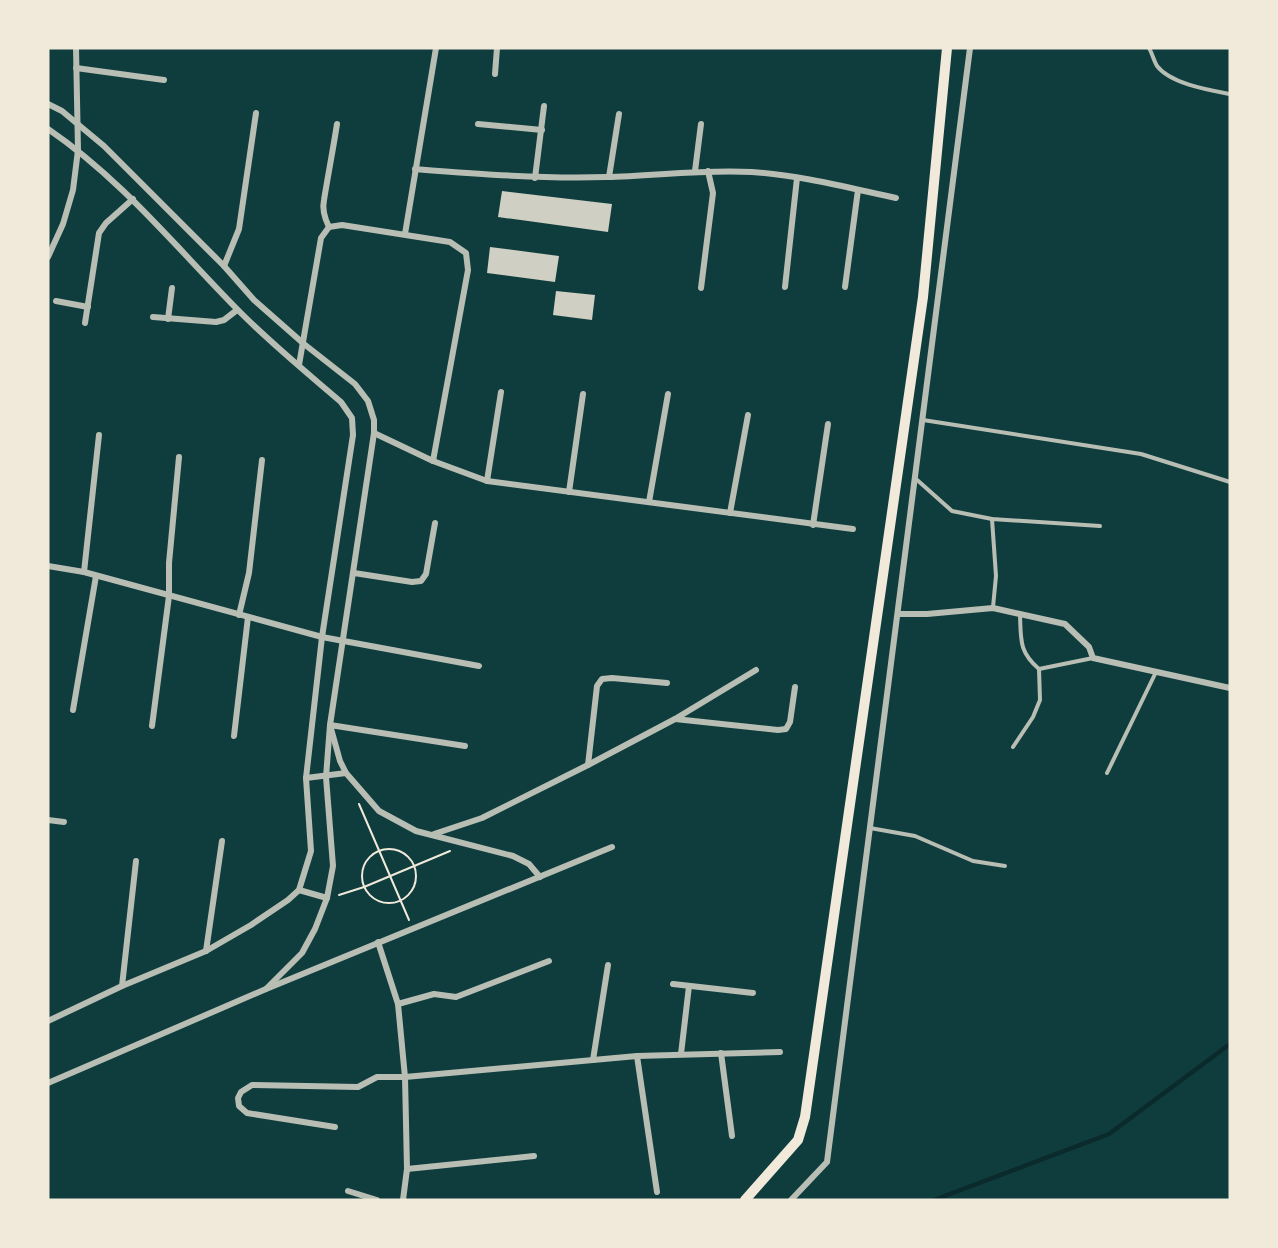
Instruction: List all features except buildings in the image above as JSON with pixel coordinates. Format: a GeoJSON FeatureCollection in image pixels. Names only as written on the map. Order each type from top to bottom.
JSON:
{"type":"FeatureCollection","features":[{"type":"Feature","properties":{"kind":"main road"},"geometry":{"type":"LineString","coordinates":[[745,1200],[798,1140],[805,1117],[923,297],[947,48]]}},
{"type":"Feature","properties":{"kind":"street"},"geometry":{"type":"LineString","coordinates":[[48,257],[63,224],[73,190],[78,150],[76,48]]}},
{"type":"Feature","properties":{"kind":"street"},"geometry":{"type":"LineString","coordinates":[[405,234],[436,48]]}},
{"type":"Feature","properties":{"kind":"street"},"geometry":{"type":"LineString","coordinates":[[495,75],[497,48]]}},
{"type":"Feature","properties":{"kind":"street"},"geometry":{"type":"LineString","coordinates":[[791,1200],[827,1162],[970,48]]}},
{"type":"Feature","properties":{"kind":"street"},"geometry":{"type":"LineString","coordinates":[[76,68],[164,80]]}},
{"type":"Feature","properties":{"kind":"street"},"geometry":{"type":"LineString","coordinates":[[48,104],[62,111],[104,146],[155,195],[254,300],[304,344],[355,384],[368,401],[374,420],[354,573],[341,641],[330,725],[326,777],[333,866],[327,898],[315,929],[302,953],[266,988]]}},
{"type":"Feature","properties":{"kind":"street"},"geometry":{"type":"LineString","coordinates":[[535,178],[544,106]]}},
{"type":"Feature","properties":{"kind":"street"},"geometry":{"type":"LineString","coordinates":[[224,266],[239,229],[256,113]]}},
{"type":"Feature","properties":{"kind":"street"},"geometry":{"type":"LineString","coordinates":[[609,177],[619,114]]}},
{"type":"Feature","properties":{"kind":"street"},"geometry":{"type":"LineString","coordinates":[[329,227],[324,216],[324,200],[337,124]]}},
{"type":"Feature","properties":{"kind":"street"},"geometry":{"type":"LineString","coordinates":[[478,124],[542,130]]}},
{"type":"Feature","properties":{"kind":"street"},"geometry":{"type":"LineString","coordinates":[[695,171],[701,124]]}},
{"type":"Feature","properties":{"kind":"street"},"geometry":{"type":"LineString","coordinates":[[48,129],[78,150],[133,199],[237,310],[341,402],[352,418],[353,435],[322,637],[306,778],[311,851],[299,890],[251,925],[206,951],[122,986],[48,1021]]}},
{"type":"Feature","properties":{"kind":"street"},"geometry":{"type":"LineString","coordinates":[[415,169],[535,178],[609,177],[695,171],[754,172],[896,198]]}},
{"type":"Feature","properties":{"kind":"street"},"geometry":{"type":"LineString","coordinates":[[701,288],[713,194],[708,171]]}},
{"type":"Feature","properties":{"kind":"street"},"geometry":{"type":"LineString","coordinates":[[785,287],[796,178]]}},
{"type":"Feature","properties":{"kind":"street"},"geometry":{"type":"LineString","coordinates":[[845,287],[858,190]]}},
{"type":"Feature","properties":{"kind":"street"},"geometry":{"type":"LineString","coordinates":[[85,323],[99,233],[106,223],[133,199]]}},
{"type":"Feature","properties":{"kind":"street"},"geometry":{"type":"LineString","coordinates":[[299,365],[321,238],[329,227],[342,225],[450,242],[466,254],[468,270],[433,461]]}},
{"type":"Feature","properties":{"kind":"street"},"geometry":{"type":"LineString","coordinates":[[168,319],[172,288]]}},
{"type":"Feature","properties":{"kind":"street"},"geometry":{"type":"LineString","coordinates":[[56,301],[87,307]]}},
{"type":"Feature","properties":{"kind":"street"},"geometry":{"type":"LineString","coordinates":[[153,317],[216,322],[224,320],[237,310]]}},
{"type":"Feature","properties":{"kind":"street"},"geometry":{"type":"LineString","coordinates":[[487,481],[501,392]]}},
{"type":"Feature","properties":{"kind":"street"},"geometry":{"type":"LineString","coordinates":[[569,492],[583,394]]}},
{"type":"Feature","properties":{"kind":"street"},"geometry":{"type":"LineString","coordinates":[[649,502],[668,394]]}},
{"type":"Feature","properties":{"kind":"street"},"geometry":{"type":"LineString","coordinates":[[730,513],[748,415]]}},
{"type":"Feature","properties":{"kind":"street"},"geometry":{"type":"LineString","coordinates":[[813,525],[828,424]]}},
{"type":"Feature","properties":{"kind":"street"},"geometry":{"type":"LineString","coordinates":[[374,433],[433,461],[487,481],[853,529]]}},
{"type":"Feature","properties":{"kind":"street"},"geometry":{"type":"LineString","coordinates":[[84,572],[99,435]]}},
{"type":"Feature","properties":{"kind":"street"},"geometry":{"type":"LineString","coordinates":[[152,726],[168,596],[179,457]]}},
{"type":"Feature","properties":{"kind":"street"},"geometry":{"type":"LineString","coordinates":[[238,615],[249,573],[262,460]]}},
{"type":"Feature","properties":{"kind":"street"},"geometry":{"type":"LineString","coordinates":[[354,573],[412,582],[421,581],[426,574],[435,523]]}},
{"type":"Feature","properties":{"kind":"street"},"geometry":{"type":"LineString","coordinates":[[48,566],[84,572],[322,637],[479,666]]}},
{"type":"Feature","properties":{"kind":"street"},"geometry":{"type":"LineString","coordinates":[[73,710],[96,576]]}},
{"type":"Feature","properties":{"kind":"street"},"geometry":{"type":"LineString","coordinates":[[898,614],[927,614],[993,608],[1065,624],[1089,647],[1093,658],[1230,688]]}},
{"type":"Feature","properties":{"kind":"street"},"geometry":{"type":"LineString","coordinates":[[234,736],[248,617]]}},
{"type":"Feature","properties":{"kind":"street"},"geometry":{"type":"LineString","coordinates":[[432,835],[482,818],[588,765],[675,719],[756,670]]}},
{"type":"Feature","properties":{"kind":"street"},"geometry":{"type":"LineString","coordinates":[[588,765],[597,686],[602,679],[667,683]]}},
{"type":"Feature","properties":{"kind":"street"},"geometry":{"type":"LineString","coordinates":[[675,719],[786,729],[790,723],[795,687]]}},
{"type":"Feature","properties":{"kind":"street"},"geometry":{"type":"LineString","coordinates":[[330,725],[465,746]]}},
{"type":"Feature","properties":{"kind":"street"},"geometry":{"type":"LineString","coordinates":[[330,725],[346,773],[379,812],[416,831],[513,856],[529,864],[540,877]]}},
{"type":"Feature","properties":{"kind":"street"},"geometry":{"type":"LineString","coordinates":[[306,778],[346,773]]}},
{"type":"Feature","properties":{"kind":"street"},"geometry":{"type":"LineString","coordinates":[[48,820],[64,822]]}},
{"type":"Feature","properties":{"kind":"street"},"geometry":{"type":"LineString","coordinates":[[206,951],[222,842]]}},
{"type":"Feature","properties":{"kind":"street"},"geometry":{"type":"LineString","coordinates":[[48,1083],[266,988],[612,847]]}},
{"type":"Feature","properties":{"kind":"street"},"geometry":{"type":"LineString","coordinates":[[122,986],[136,861]]}},
{"type":"Feature","properties":{"kind":"street"},"geometry":{"type":"LineString","coordinates":[[299,890],[327,898]]}},
{"type":"Feature","properties":{"kind":"street"},"geometry":{"type":"LineString","coordinates":[[378,942],[398,1004],[405,1077],[407,1169],[403,1200]]}},
{"type":"Feature","properties":{"kind":"street"},"geometry":{"type":"LineString","coordinates":[[398,1004],[434,994],[456,997],[549,962]]}},
{"type":"Feature","properties":{"kind":"street"},"geometry":{"type":"LineString","coordinates":[[593,1060],[608,965]]}},
{"type":"Feature","properties":{"kind":"street"},"geometry":{"type":"LineString","coordinates":[[673,984],[753,993]]}},
{"type":"Feature","properties":{"kind":"street"},"geometry":{"type":"LineString","coordinates":[[681,1054],[689,986]]}},
{"type":"Feature","properties":{"kind":"street"},"geometry":{"type":"LineString","coordinates":[[335,1127],[247,1113],[238,1106],[238,1098],[240,1092],[252,1085],[358,1087],[377,1077],[405,1077],[637,1056],[780,1052]]}},
{"type":"Feature","properties":{"kind":"street"},"geometry":{"type":"LineString","coordinates":[[721,1053],[732,1136]]}},
{"type":"Feature","properties":{"kind":"street"},"geometry":{"type":"LineString","coordinates":[[637,1056],[657,1192]]}},
{"type":"Feature","properties":{"kind":"street"},"geometry":{"type":"LineString","coordinates":[[407,1169],[534,1156]]}},
{"type":"Feature","properties":{"kind":"street"},"geometry":{"type":"LineString","coordinates":[[348,1191],[377,1200]]}},
{"type":"Feature","properties":{"kind":"lane"},"geometry":{"type":"LineString","coordinates":[[1149,48],[1157,66],[1173,78],[1230,94]]}},
{"type":"Feature","properties":{"kind":"lane"},"geometry":{"type":"LineString","coordinates":[[923,420],[1141,454],[1230,482]]}},
{"type":"Feature","properties":{"kind":"lane"},"geometry":{"type":"LineString","coordinates":[[915,479],[952,511],[992,519],[1100,526]]}},
{"type":"Feature","properties":{"kind":"lane"},"geometry":{"type":"LineString","coordinates":[[992,519],[996,576],[993,608]]}},
{"type":"Feature","properties":{"kind":"lane"},"geometry":{"type":"LineString","coordinates":[[1013,747],[1033,717],[1040,700],[1039,669],[1029,660],[1021,645],[1020,615]]}},
{"type":"Feature","properties":{"kind":"lane"},"geometry":{"type":"LineString","coordinates":[[1039,669],[1093,658]]}},
{"type":"Feature","properties":{"kind":"lane"},"geometry":{"type":"LineString","coordinates":[[1107,773],[1156,671]]}},
{"type":"Feature","properties":{"kind":"lane"},"geometry":{"type":"LineString","coordinates":[[870,828],[915,837],[973,861],[1005,866]]}},
{"type":"Feature","properties":{"kind":"path"},"geometry":{"type":"LineString","coordinates":[[358,802],[412,928]]}},
{"type":"Feature","properties":{"kind":"path"},"geometry":{"type":"LineString","coordinates":[[327,898],[364,887],[467,844]]}},
{"type":"Feature","properties":{"kind":"path"},"geometry":{"type":"LineString","coordinates":[[390,848],[399,850],[406,854],[415,866],[417,878],[414,887],[409,895],[400,901],[384,903],[375,899],[364,887],[363,868],[367,860],[379,851],[390,848]]}},
{"type":"Feature","properties":{"kind":"waterway"},"geometry":{"type":"LineString","coordinates":[[934,1200],[1109,1134],[1230,1044]]}}]}
